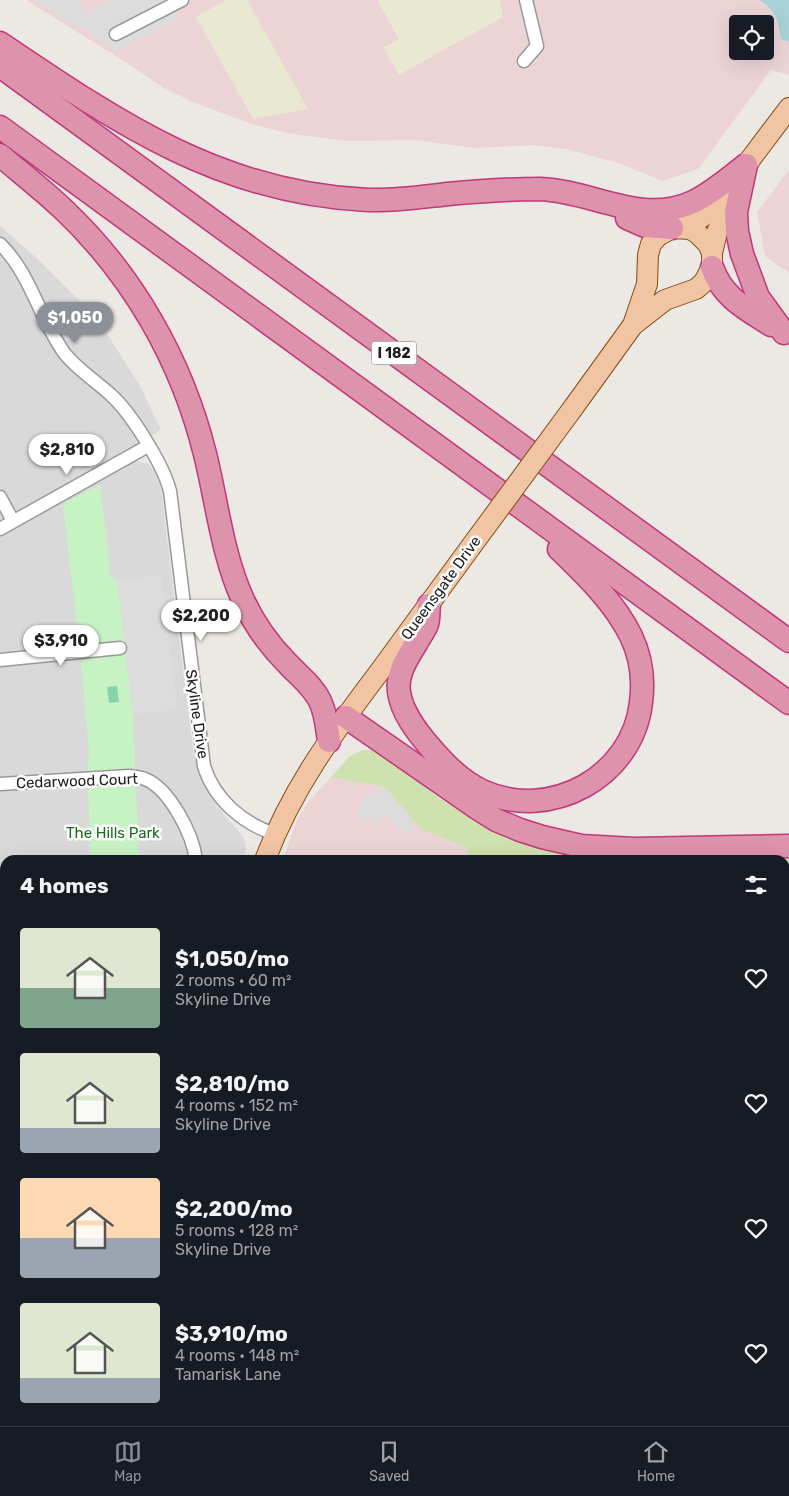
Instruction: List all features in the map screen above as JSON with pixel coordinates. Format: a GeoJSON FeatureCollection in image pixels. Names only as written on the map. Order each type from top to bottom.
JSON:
{"type":"FeatureCollection","features":[{"type":"Feature","properties":{"kind":"highway"},"geometry":{"type":"LineString","coordinates":[[0,43],[52,79],[165,146],[208,166],[245,179],[276,188],[322,196],[368,200],[408,199],[514,189],[545,189],[582,195],[642,211],[665,211],[684,206],[702,198],[746,166]]}},
{"type":"Feature","properties":{"kind":"highway","name":"I 182"},"geometry":{"type":"LineString","coordinates":[[0,66],[789,641]]}},
{"type":"Feature","properties":{"kind":"highway"},"geometry":{"type":"LineString","coordinates":[[0,128],[789,704]]}},
{"type":"Feature","properties":{"kind":"highway"},"geometry":{"type":"LineString","coordinates":[[0,155],[57,203],[82,227],[125,281],[153,323],[177,370],[192,408],[205,454],[227,553],[238,590],[251,617],[266,640],[319,699],[324,712],[329,742]]}},
{"type":"Feature","properties":{"kind":"highway"},"geometry":{"type":"LineString","coordinates":[[746,166],[736,212],[737,231],[742,254],[758,296],[787,334]]}},
{"type":"Feature","properties":{"kind":"highway"},"geometry":{"type":"LineString","coordinates":[[582,195],[601,202],[635,223],[657,228],[676,228]]}},
{"type":"Feature","properties":{"kind":"highway"},"geometry":{"type":"LineString","coordinates":[[712,260],[719,284],[728,294],[753,313],[787,334]]}},
{"type":"Feature","properties":{"kind":"highway"},"geometry":{"type":"LineString","coordinates":[[428,605],[427,624],[400,674],[398,681],[399,695],[405,712],[415,728],[453,772],[473,786],[496,796],[523,800],[540,800],[569,794],[586,786],[616,761],[635,728],[640,711],[642,672],[631,636],[607,601],[560,550],[456,461]]}},
{"type":"Feature","properties":{"kind":"highway"},"geometry":{"type":"LineString","coordinates":[[346,717],[476,808],[496,820],[542,837],[581,846],[618,849],[789,846]]}},
{"type":"Feature","properties":{"kind":"main road"},"geometry":{"type":"LineString","coordinates":[[633,325],[647,284],[648,255],[651,244],[658,236],[676,228],[692,224],[706,214],[721,193],[746,166],[789,108]]}},
{"type":"Feature","properties":{"kind":"main road"},"geometry":{"type":"LineString","coordinates":[[633,325],[665,300],[696,289],[704,282],[712,260],[717,232],[746,166]]}},
{"type":"Feature","properties":{"kind":"main road"},"geometry":{"type":"LineString","coordinates":[[676,228],[690,229],[703,237],[708,244],[712,260]]}},
{"type":"Feature","properties":{"kind":"main road","name":"Queensgate Drive"},"geometry":{"type":"LineString","coordinates":[[267,855],[294,796],[346,717],[633,325]]}},
{"type":"Feature","properties":{"kind":"street"},"geometry":{"type":"LineString","coordinates":[[116,34],[182,0]]}},
{"type":"Feature","properties":{"kind":"street"},"geometry":{"type":"LineString","coordinates":[[524,61],[536,46],[526,0]]}},
{"type":"Feature","properties":{"kind":"street","name":"Skyline Drive"},"geometry":{"type":"LineString","coordinates":[[0,244],[17,265],[64,353],[79,369],[123,407],[163,471],[170,491],[204,766],[214,788],[241,817],[256,827],[275,834]]}},
{"type":"Feature","properties":{"kind":"street"},"geometry":{"type":"LineString","coordinates":[[0,529],[148,446]]}},
{"type":"Feature","properties":{"kind":"street"},"geometry":{"type":"LineString","coordinates":[[0,497],[13,521]]}},
{"type":"Feature","properties":{"kind":"street"},"geometry":{"type":"LineString","coordinates":[[0,660],[120,648]]}},
{"type":"Feature","properties":{"kind":"street","name":"Cedarwood Court"},"geometry":{"type":"LineString","coordinates":[[0,784],[130,776],[145,779],[160,788],[166,795],[187,827],[195,855]]}},
{"type":"Feature","properties":{"kind":"street"},"geometry":{"type":"LineString","coordinates":[[0,890],[0,901]]}},
{"type":"Feature","properties":{"kind":"shaded area"},"geometry":{"type":"Polygon","coordinates":[[[26,0],[789,0],[789,75],[771,70],[698,169],[662,181],[622,164],[566,149],[534,145],[473,148],[416,140],[345,141],[287,133],[251,124],[193,102],[164,88],[26,0]]]}},
{"type":"Feature","properties":{"kind":"shaded area"},"geometry":{"type":"Polygon","coordinates":[[[34,0],[79,0],[86,13],[111,0],[168,0],[178,19],[117,51],[34,0]]]}},
{"type":"Feature","properties":{"kind":"shaded area"},"geometry":{"type":"Polygon","coordinates":[[[789,170],[789,273],[765,256],[757,212],[789,170]]]}},
{"type":"Feature","properties":{"kind":"shaded area"},"geometry":{"type":"Polygon","coordinates":[[[0,226],[41,262],[97,318],[140,386],[161,430],[117,456],[148,464],[154,471],[161,489],[194,757],[205,789],[218,808],[240,833],[244,839],[246,849],[245,855],[0,855],[0,226]]]}},
{"type":"Feature","properties":{"kind":"shaded area"},"geometry":{"type":"Polygon","coordinates":[[[161,575],[177,709],[133,715],[117,580],[161,575]]]}},
{"type":"Feature","properties":{"kind":"shaded area"},"geometry":{"type":"Polygon","coordinates":[[[331,777],[385,787],[421,829],[469,849],[467,855],[285,855],[297,820],[308,802],[331,777]]]}},
{"type":"Feature","properties":{"kind":"shaded area"},"geometry":{"type":"Polygon","coordinates":[[[375,788],[387,789],[411,818],[414,830],[400,830],[386,814],[382,816],[378,824],[357,816],[365,794],[373,795],[375,788]]]}},
{"type":"Feature","properties":{"kind":"green space"},"geometry":{"type":"Polygon","coordinates":[[[226,0],[247,0],[308,109],[253,119],[196,17],[226,0]]]}},
{"type":"Feature","properties":{"kind":"green space"},"geometry":{"type":"Polygon","coordinates":[[[377,0],[500,0],[503,17],[399,75],[383,48],[399,39],[377,0]]]}},
{"type":"Feature","properties":{"kind":"green space","name":"The Hills Park"},"geometry":{"type":"Polygon","coordinates":[[[100,484],[111,577],[117,580],[133,715],[139,855],[90,855],[89,749],[63,504],[100,484]]]}},
{"type":"Feature","properties":{"kind":"green space"},"geometry":{"type":"Polygon","coordinates":[[[117,686],[119,702],[109,703],[107,687],[117,686]]]}},
{"type":"Feature","properties":{"kind":"green space"},"geometry":{"type":"Polygon","coordinates":[[[362,750],[376,750],[439,798],[487,827],[620,855],[467,855],[469,849],[421,829],[385,787],[331,777],[350,756],[362,750]]]}},
{"type":"Feature","properties":{"kind":"water"},"geometry":{"type":"Polygon","coordinates":[[[759,0],[789,0],[789,42],[781,39],[779,26],[773,12],[759,0]]]}}]}
